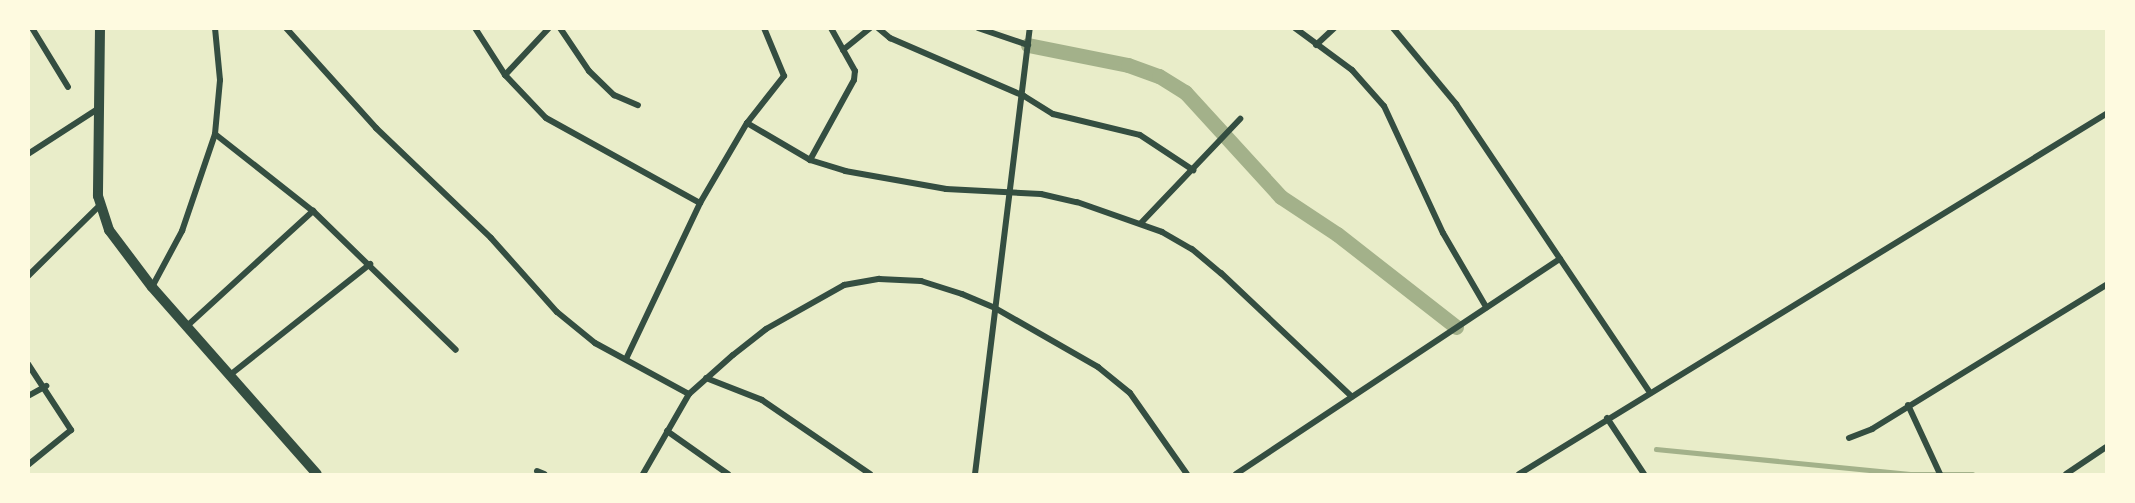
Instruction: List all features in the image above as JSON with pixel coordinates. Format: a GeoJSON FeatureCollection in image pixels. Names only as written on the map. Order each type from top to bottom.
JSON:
{"type":"FeatureCollection","features":[{"type":"Feature","properties":{"kind":"main road"},"geometry":{"type":"LineString","coordinates":[[100,28],[96,110],[99,206],[113,237],[311,473]]}},
{"type":"Feature","properties":{"kind":"street"},"geometry":{"type":"LineString","coordinates":[[32,28],[68,87]]}},
{"type":"Feature","properties":{"kind":"street"},"geometry":{"type":"LineString","coordinates":[[153,287],[182,231],[215,134],[220,80],[215,28]]}},
{"type":"Feature","properties":{"kind":"street"},"geometry":{"type":"LineString","coordinates":[[286,28],[376,128],[491,238],[557,312],[595,344],[689,394]]}},
{"type":"Feature","properties":{"kind":"street"},"geometry":{"type":"LineString","coordinates":[[475,28],[505,75],[546,118],[700,203]]}},
{"type":"Feature","properties":{"kind":"street"},"geometry":{"type":"LineString","coordinates":[[505,75],[549,28]]}},
{"type":"Feature","properties":{"kind":"street"},"geometry":{"type":"LineString","coordinates":[[560,28],[589,71],[614,95],[638,105]]}},
{"type":"Feature","properties":{"kind":"street"},"geometry":{"type":"LineString","coordinates":[[626,359],[700,203],[747,123],[784,76],[764,28]]}},
{"type":"Feature","properties":{"kind":"street"},"geometry":{"type":"LineString","coordinates":[[810,160],[854,80],[855,71],[831,28]]}},
{"type":"Feature","properties":{"kind":"street"},"geometry":{"type":"LineString","coordinates":[[843,51],[870,28]]}},
{"type":"Feature","properties":{"kind":"street"},"geometry":{"type":"LineString","coordinates":[[878,28],[890,38],[1024,96],[1053,114],[1140,135],[1193,170]]}},
{"type":"Feature","properties":{"kind":"street"},"geometry":{"type":"LineString","coordinates":[[978,28],[1028,45]]}},
{"type":"Feature","properties":{"kind":"street"},"geometry":{"type":"LineString","coordinates":[[975,474],[1024,96],[1030,28]]}},
{"type":"Feature","properties":{"kind":"street"},"geometry":{"type":"LineString","coordinates":[[1295,28],[1352,70],[1384,106],[1443,233],[1486,307]]}},
{"type":"Feature","properties":{"kind":"street"},"geometry":{"type":"LineString","coordinates":[[1316,45],[1334,28]]}},
{"type":"Feature","properties":{"kind":"street"},"geometry":{"type":"LineString","coordinates":[[1393,28],[1456,104],[1649,392]]}},
{"type":"Feature","properties":{"kind":"street"},"geometry":{"type":"LineString","coordinates":[[28,154],[96,110]]}},
{"type":"Feature","properties":{"kind":"street"},"geometry":{"type":"LineString","coordinates":[[1520,474],[1606,418],[2106,114]]}},
{"type":"Feature","properties":{"kind":"street"},"geometry":{"type":"LineString","coordinates":[[1140,223],[1240,119]]}},
{"type":"Feature","properties":{"kind":"street"},"geometry":{"type":"LineString","coordinates":[[747,123],[810,160],[845,171],[946,189],[1012,193],[1077,202],[1140,223],[1200,255],[1352,397]]}},
{"type":"Feature","properties":{"kind":"street"},"geometry":{"type":"LineString","coordinates":[[215,134],[313,211],[456,350]]}},
{"type":"Feature","properties":{"kind":"street"},"geometry":{"type":"LineString","coordinates":[[28,276],[99,206]]}},
{"type":"Feature","properties":{"kind":"street"},"geometry":{"type":"LineString","coordinates":[[187,326],[313,211]]}},
{"type":"Feature","properties":{"kind":"street"},"geometry":{"type":"LineString","coordinates":[[1236,474],[1560,259]]}},
{"type":"Feature","properties":{"kind":"street"},"geometry":{"type":"LineString","coordinates":[[230,375],[370,264]]}},
{"type":"Feature","properties":{"kind":"street"},"geometry":{"type":"LineString","coordinates":[[643,474],[689,394],[706,378],[766,329],[844,285],[879,279],[921,281],[995,308],[1098,367],[1130,393],[1187,474]]}},
{"type":"Feature","properties":{"kind":"street"},"geometry":{"type":"LineString","coordinates":[[1849,438],[1872,429],[2106,285]]}},
{"type":"Feature","properties":{"kind":"street"},"geometry":{"type":"LineString","coordinates":[[28,364],[46,386],[71,430],[28,465]]}},
{"type":"Feature","properties":{"kind":"street"},"geometry":{"type":"LineString","coordinates":[[706,378],[762,400],[870,474]]}},
{"type":"Feature","properties":{"kind":"street"},"geometry":{"type":"LineString","coordinates":[[28,396],[46,386]]}},
{"type":"Feature","properties":{"kind":"street"},"geometry":{"type":"LineString","coordinates":[[1908,405],[1940,474]]}},
{"type":"Feature","properties":{"kind":"street"},"geometry":{"type":"LineString","coordinates":[[1606,418],[1644,474]]}},
{"type":"Feature","properties":{"kind":"street"},"geometry":{"type":"LineString","coordinates":[[667,431],[728,474]]}},
{"type":"Feature","properties":{"kind":"street"},"geometry":{"type":"LineString","coordinates":[[2066,474],[2106,447]]}},
{"type":"Feature","properties":{"kind":"street"},"geometry":{"type":"LineString","coordinates":[[537,471],[544,474]]}},
{"type":"Feature","properties":{"kind":"waterway"},"geometry":{"type":"LineString","coordinates":[[1028,45],[1128,65],[1159,76],[1185,92],[1281,197],[1337,234],[1456,327]]}},
{"type":"Feature","properties":{"kind":"waterway"},"geometry":{"type":"LineString","coordinates":[[1656,449],[1910,474],[1973,474]]}}]}
